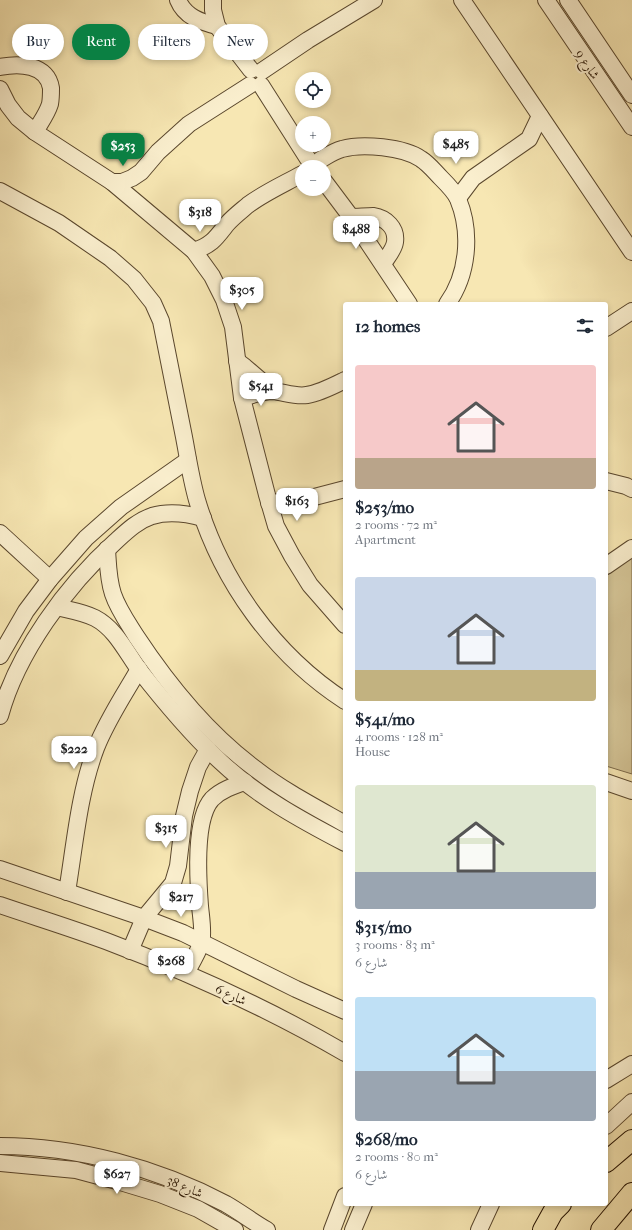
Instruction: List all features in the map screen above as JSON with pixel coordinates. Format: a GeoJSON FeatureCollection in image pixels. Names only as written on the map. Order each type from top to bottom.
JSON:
{"type":"FeatureCollection","features":[{"type":"Feature","properties":{"kind":"main road"},"geometry":{"type":"LineString","coordinates":[[608,1160],[632,1140]]}},
{"type":"Feature","properties":{"kind":"main road"},"geometry":{"type":"LineString","coordinates":[[601,1230],[632,1193]]}},
{"type":"Feature","properties":{"kind":"main road"},"geometry":{"type":"LineString","coordinates":[[543,1230],[553,1212],[559,1206]]}},
{"type":"Feature","properties":{"kind":"street"},"geometry":{"type":"LineString","coordinates":[[178,0],[186,13],[201,21],[213,25]]}},
{"type":"Feature","properties":{"kind":"street"},"geometry":{"type":"LineString","coordinates":[[212,0],[216,24]]}},
{"type":"Feature","properties":{"kind":"street"},"geometry":{"type":"LineString","coordinates":[[112,182],[122,182],[141,172],[158,152],[190,124],[308,40],[374,0]]}},
{"type":"Feature","properties":{"kind":"street"},"geometry":{"type":"LineString","coordinates":[[462,0],[632,252]]}},
{"type":"Feature","properties":{"kind":"street","name":"شارع 9"},"geometry":{"type":"LineString","coordinates":[[546,0],[632,127]]}},
{"type":"Feature","properties":{"kind":"street","name":"شارع 9"},"geometry":{"type":"LineString","coordinates":[[568,0],[632,95]]}},
{"type":"Feature","properties":{"kind":"street"},"geometry":{"type":"LineString","coordinates":[[590,67],[607,58]]}},
{"type":"Feature","properties":{"kind":"street"},"geometry":{"type":"LineString","coordinates":[[243,60],[312,160]]}},
{"type":"Feature","properties":{"kind":"street"},"geometry":{"type":"LineString","coordinates":[[0,67],[9,65],[33,67],[43,72],[50,82],[50,103],[35,132]]}},
{"type":"Feature","properties":{"kind":"street"},"geometry":{"type":"LineString","coordinates":[[0,89],[8,105],[18,118],[35,132],[112,182],[194,251],[212,276],[224,300],[233,327],[236,361],[242,398],[276,526],[310,585],[343,618]]}},
{"type":"Feature","properties":{"kind":"street"},"geometry":{"type":"LineString","coordinates":[[458,198],[472,178],[529,139],[540,116]]}},
{"type":"Feature","properties":{"kind":"street"},"geometry":{"type":"LineString","coordinates":[[529,139],[556,138]]}},
{"type":"Feature","properties":{"kind":"street"},"geometry":{"type":"LineString","coordinates":[[320,160],[341,149],[361,145],[381,146],[404,152],[421,159],[445,182],[458,198],[466,231],[466,250],[463,268],[457,287],[448,302]]}},
{"type":"Feature","properties":{"kind":"street"},"geometry":{"type":"LineString","coordinates":[[137,203],[137,182],[141,172]]}},
{"type":"Feature","properties":{"kind":"street"},"geometry":{"type":"LineString","coordinates":[[194,251],[204,248],[219,236],[227,224],[249,204],[295,178]]}},
{"type":"Feature","properties":{"kind":"street"},"geometry":{"type":"LineString","coordinates":[[445,182],[472,178]]}},
{"type":"Feature","properties":{"kind":"street"},"geometry":{"type":"LineString","coordinates":[[331,190],[351,217],[408,302]]}},
{"type":"Feature","properties":{"kind":"street"},"geometry":{"type":"LineString","coordinates":[[0,191],[59,223],[110,258],[134,280],[153,303],[161,321],[193,486],[212,542],[227,572],[244,600],[264,628],[306,672],[343,700]]}},
{"type":"Feature","properties":{"kind":"street"},"geometry":{"type":"LineString","coordinates":[[351,217],[373,216],[382,218],[389,224],[394,232],[395,241],[392,250],[383,264]]}},
{"type":"Feature","properties":{"kind":"street"},"geometry":{"type":"LineString","coordinates":[[212,276],[213,262],[219,236]]}},
{"type":"Feature","properties":{"kind":"street"},"geometry":{"type":"LineString","coordinates":[[608,327],[632,311]]}},
{"type":"Feature","properties":{"kind":"street"},"geometry":{"type":"LineString","coordinates":[[236,361],[273,391]]}},
{"type":"Feature","properties":{"kind":"street"},"geometry":{"type":"LineString","coordinates":[[242,398],[273,391],[306,396],[325,390],[343,381]]}},
{"type":"Feature","properties":{"kind":"street"},"geometry":{"type":"LineString","coordinates":[[0,656],[26,611],[50,579],[86,538],[121,507],[188,460]]}},
{"type":"Feature","properties":{"kind":"street"},"geometry":{"type":"LineString","coordinates":[[608,482],[632,489]]}},
{"type":"Feature","properties":{"kind":"street"},"geometry":{"type":"LineString","coordinates":[[269,503],[299,502],[343,490]]}},
{"type":"Feature","properties":{"kind":"street"},"geometry":{"type":"LineString","coordinates":[[276,526],[290,508],[299,502]]}},
{"type":"Feature","properties":{"kind":"street"},"geometry":{"type":"LineString","coordinates":[[0,716],[3,703],[22,662],[45,623],[71,587],[107,549],[135,524],[151,516],[168,513],[186,513],[203,518]]}},
{"type":"Feature","properties":{"kind":"street"},"geometry":{"type":"LineString","coordinates":[[0,533],[50,579]]}},
{"type":"Feature","properties":{"kind":"street"},"geometry":{"type":"LineString","coordinates":[[608,565],[632,548]]}},
{"type":"Feature","properties":{"kind":"street"},"geometry":{"type":"LineString","coordinates":[[107,549],[108,575],[113,595],[126,619],[167,681],[191,709],[230,748],[257,770],[300,798],[343,823]]}},
{"type":"Feature","properties":{"kind":"street"},"geometry":{"type":"LineString","coordinates":[[57,606],[96,619],[115,634],[139,669],[182,722],[208,749],[245,782],[287,811],[343,842]]}},
{"type":"Feature","properties":{"kind":"street"},"geometry":{"type":"LineString","coordinates":[[67,892],[80,806],[91,762],[110,718],[139,669]]}},
{"type":"Feature","properties":{"kind":"street"},"geometry":{"type":"LineString","coordinates":[[130,951],[144,918],[173,883],[178,866],[184,816],[190,791],[198,767],[208,749]]}},
{"type":"Feature","properties":{"kind":"street"},"geometry":{"type":"LineString","coordinates":[[186,973],[201,943],[198,850],[201,827],[206,808],[212,799],[220,792],[245,782]]}},
{"type":"Feature","properties":{"kind":"street"},"geometry":{"type":"LineString","coordinates":[[608,783],[632,791]]}},
{"type":"Feature","properties":{"kind":"street"},"geometry":{"type":"LineString","coordinates":[[0,869],[144,918],[183,933],[296,989],[343,1010]]}},
{"type":"Feature","properties":{"kind":"street","name":"شارع 6"},"geometry":{"type":"LineString","coordinates":[[0,905],[106,941],[186,973],[282,1017],[343,1051]]}},
{"type":"Feature","properties":{"kind":"street"},"geometry":{"type":"LineString","coordinates":[[608,1079],[632,1064]]}},
{"type":"Feature","properties":{"kind":"street"},"geometry":{"type":"LineString","coordinates":[[608,1124],[632,1102]]}},
{"type":"Feature","properties":{"kind":"street","name":"شارع 38"},"geometry":{"type":"LineString","coordinates":[[0,1146],[41,1148],[108,1160],[139,1168],[198,1191],[226,1204],[267,1230]]}},
{"type":"Feature","properties":{"kind":"street","name":"شارع 38"},"geometry":{"type":"LineString","coordinates":[[0,1163],[76,1170],[118,1181],[160,1194],[191,1206],[235,1230]]}},
{"type":"Feature","properties":{"kind":"street"},"geometry":{"type":"LineString","coordinates":[[332,1230],[343,1201]]}},
{"type":"Feature","properties":{"kind":"street"},"geometry":{"type":"LineString","coordinates":[[353,1230],[363,1206]]}},
{"type":"Feature","properties":{"kind":"street"},"geometry":{"type":"LineString","coordinates":[[479,1230],[490,1206]]}},
{"type":"Feature","properties":{"kind":"shaded area"},"geometry":{"type":"Polygon","coordinates":[[[632,557],[632,774],[608,767],[608,575],[632,557]]]}}]}
